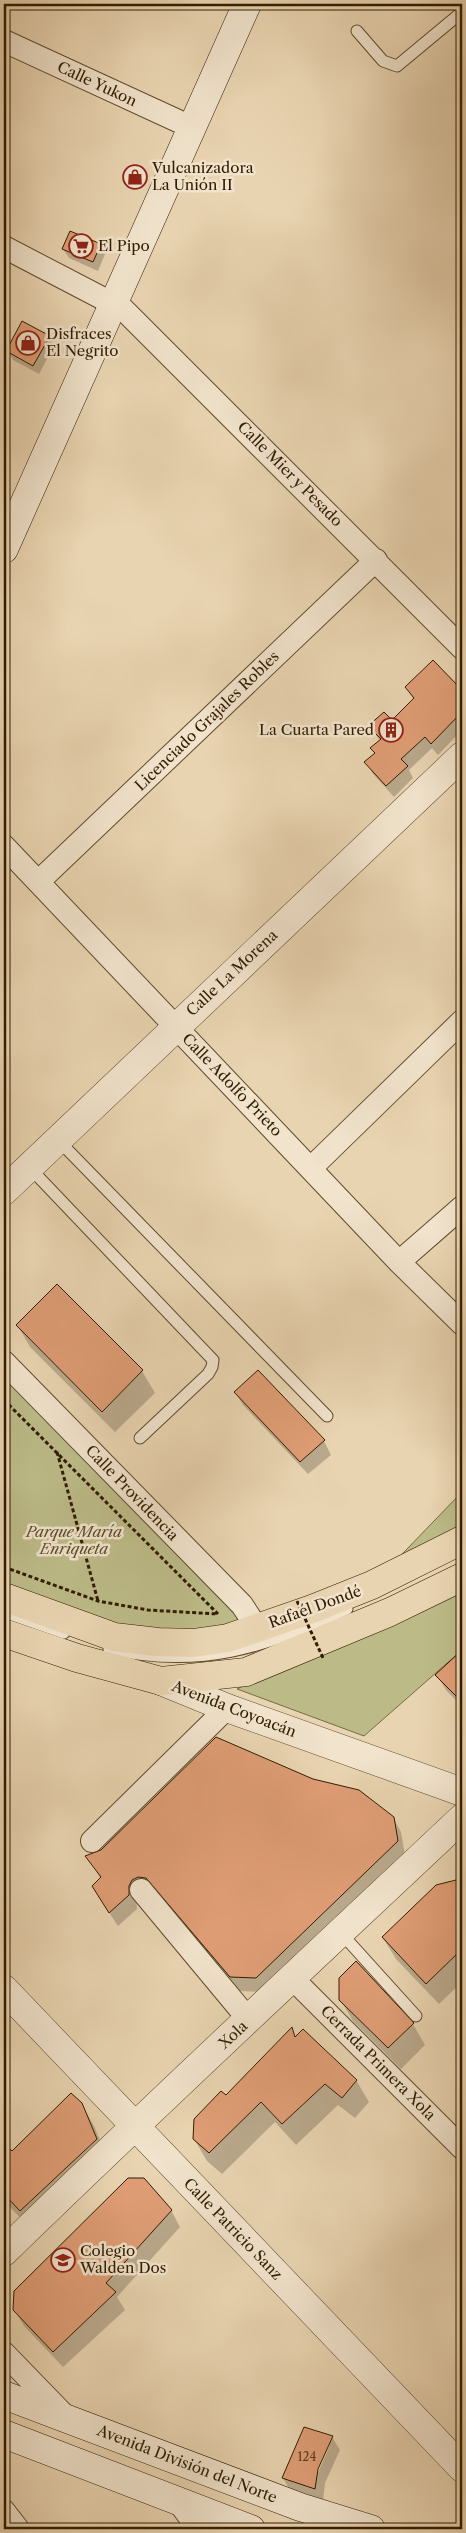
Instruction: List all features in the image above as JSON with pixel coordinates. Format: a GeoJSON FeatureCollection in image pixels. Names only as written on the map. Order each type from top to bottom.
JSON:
{"type":"FeatureCollection","features":[{"type":"Feature","properties":{"kind":"main road","name":"Rafaél Dondé"},"geometry":{"type":"LineString","coordinates":[[4,1597],[114,1637],[158,1642],[193,1643],[228,1638],[372,1586],[462,1540]]}},
{"type":"Feature","properties":{"kind":"main road","name":"Rafaél Dondé"},"geometry":{"type":"LineString","coordinates":[[161,1681],[246,1672],[390,1612],[462,1577]]}},
{"type":"Feature","properties":{"kind":"main road","name":"Avenida Coyoacán"},"geometry":{"type":"LineString","coordinates":[[4,1633],[77,1658],[161,1681]]}},
{"type":"Feature","properties":{"kind":"street"},"geometry":{"type":"LineString","coordinates":[[4,549],[247,4]]}},
{"type":"Feature","properties":{"kind":"street","name":"Calle Yukon"},"geometry":{"type":"LineString","coordinates":[[4,41],[191,127]]}},
{"type":"Feature","properties":{"kind":"street","name":"Calle Mier y Pesado"},"geometry":{"type":"LineString","coordinates":[[4,247],[123,309],[462,648]]}},
{"type":"Feature","properties":{"kind":"street","name":"Licenciado Grajales Robles"},"geometry":{"type":"LineString","coordinates":[[38,882],[376,560]]}},
{"type":"Feature","properties":{"kind":"street","name":"Calle La Morena"},"geometry":{"type":"LineString","coordinates":[[4,1191],[175,1026],[462,756]]}},
{"type":"Feature","properties":{"kind":"street","name":"Calle Adolfo Prieto"},"geometry":{"type":"LineString","coordinates":[[4,846],[400,1262],[462,1324]]}},
{"type":"Feature","properties":{"kind":"street"},"geometry":{"type":"LineString","coordinates":[[311,1168],[462,1020]]}},
{"type":"Feature","properties":{"kind":"street"},"geometry":{"type":"LineString","coordinates":[[400,1262],[462,1207]]}},
{"type":"Feature","properties":{"kind":"street","name":"Calle Providencia"},"geometry":{"type":"LineString","coordinates":[[4,1362],[242,1605],[256,1628]]}},
{"type":"Feature","properties":{"kind":"street","name":"Avenida Coyoacán"},"geometry":{"type":"LineString","coordinates":[[161,1681],[227,1708],[462,1792]]}},
{"type":"Feature","properties":{"kind":"street"},"geometry":{"type":"LineString","coordinates":[[92,1841],[227,1708]]}},
{"type":"Feature","properties":{"kind":"street","name":"Xola"},"geometry":{"type":"LineString","coordinates":[[4,2252],[134,2126],[341,1933],[459,1827]]}},
{"type":"Feature","properties":{"kind":"street"},"geometry":{"type":"LineString","coordinates":[[141,1890],[249,2020]]}},
{"type":"Feature","properties":{"kind":"street","name":"Cerrada Primera Xola"},"geometry":{"type":"LineString","coordinates":[[293,1979],[462,2148]]}},
{"type":"Feature","properties":{"kind":"street","name":"Calle Patricio Sanz"},"geometry":{"type":"LineString","coordinates":[[4,1989],[462,2468]]}},
{"type":"Feature","properties":{"kind":"street"},"geometry":{"type":"LineString","coordinates":[[4,2352],[67,2418]]}},
{"type":"Feature","properties":{"kind":"street","name":"Avenida División del Norte"},"geometry":{"type":"LineString","coordinates":[[4,2395],[300,2507],[371,2529]]}},
{"type":"Feature","properties":{"kind":"street"},"geometry":{"type":"LineString","coordinates":[[4,2434],[251,2529]]}},
{"type":"Feature","properties":{"kind":"street"},"geometry":{"type":"LineString","coordinates":[[178,2501],[198,2529]]}},
{"type":"Feature","properties":{"kind":"street"},"geometry":{"type":"LineString","coordinates":[[4,2511],[18,2529]]}},
{"type":"Feature","properties":{"kind":"lane"},"geometry":{"type":"LineString","coordinates":[[357,31],[383,61],[389,65],[396,66],[462,12]]}},
{"type":"Feature","properties":{"kind":"lane"},"geometry":{"type":"LineString","coordinates":[[58,1140],[327,1416]]}},
{"type":"Feature","properties":{"kind":"lane"},"geometry":{"type":"LineString","coordinates":[[29,1167],[213,1360],[208,1374],[140,1438]]}},
{"type":"Feature","properties":{"kind":"lane"},"geometry":{"type":"LineString","coordinates":[[97,1645],[135,1654],[162,1657],[221,1655],[249,1649],[315,1624],[462,1551]]}},
{"type":"Feature","properties":{"kind":"lane"},"geometry":{"type":"LineString","coordinates":[[4,1612],[78,1638]]}},
{"type":"Feature","properties":{"kind":"lane"},"geometry":{"type":"LineString","coordinates":[[341,1933],[416,2016]]}},
{"type":"Feature","properties":{"kind":"path"},"geometry":{"type":"LineString","coordinates":[[4,1400],[218,1614],[148,1610],[98,1601],[4,1566]]}},
{"type":"Feature","properties":{"kind":"path"},"geometry":{"type":"LineString","coordinates":[[57,1452],[98,1601]]}},
{"type":"Feature","properties":{"kind":"path"},"geometry":{"type":"LineString","coordinates":[[297,1602],[323,1658]]}},
{"type":"Feature","properties":{"kind":"green space","name":"Parque María Enriqueta"},"geometry":{"type":"Polygon","coordinates":[[[4,1368],[247,1623],[152,1635],[4,1590],[4,1368]]]}},
{"type":"Feature","properties":{"kind":"green space"},"geometry":{"type":"Polygon","coordinates":[[[462,1492],[462,1534],[379,1578],[462,1492]]]}},
{"type":"Feature","properties":{"kind":"green space"},"geometry":{"type":"Polygon","coordinates":[[[462,1582],[462,1650],[364,1736],[237,1689],[462,1582]]]}},
{"type":"Feature","properties":{"kind":"building","name":"El Pipo"},"geometry":{"type":"Polygon","coordinates":[[[70,231],[101,244],[93,262],[62,249],[70,231]]]}},
{"type":"Feature","properties":{"kind":"building","name":"Disfraces El Negrito"},"geometry":{"type":"Polygon","coordinates":[[[22,321],[50,336],[33,366],[6,351],[22,321]]]}},
{"type":"Feature","properties":{"kind":"building"},"geometry":{"type":"Polygon","coordinates":[[[433,660],[462,690],[462,712],[431,744],[425,737],[401,759],[408,766],[386,786],[364,762],[375,753],[370,748],[381,739],[368,726],[384,712],[392,720],[414,698],[405,687],[433,660]]]}},
{"type":"Feature","properties":{"kind":"building"},"geometry":{"type":"Polygon","coordinates":[[[57,1284],[143,1370],[102,1412],[16,1325],[57,1284]]]}},
{"type":"Feature","properties":{"kind":"building"},"geometry":{"type":"Polygon","coordinates":[[[258,1370],[325,1440],[300,1462],[234,1392],[258,1370]]]}},
{"type":"Feature","properties":{"kind":"building"},"geometry":{"type":"Polygon","coordinates":[[[462,1650],[462,1702],[435,1675],[462,1650]]]}},
{"type":"Feature","properties":{"kind":"building"},"geometry":{"type":"Polygon","coordinates":[[[216,1737],[313,1779],[359,1790],[394,1817],[398,1841],[256,1978],[230,1977],[146,1878],[138,1877],[132,1880],[129,1886],[129,1895],[109,1913],[92,1886],[101,1877],[85,1856],[101,1850],[216,1737]]]}},
{"type":"Feature","properties":{"kind":"building"},"geometry":{"type":"Polygon","coordinates":[[[456,1880],[462,1887],[462,1949],[426,1984],[382,1937],[436,1885],[456,1880]]]}},
{"type":"Feature","properties":{"kind":"building"},"geometry":{"type":"Polygon","coordinates":[[[356,1961],[414,2023],[388,2048],[339,2000],[339,1978],[356,1961]]]}},
{"type":"Feature","properties":{"kind":"building"},"geometry":{"type":"Polygon","coordinates":[[[292,2027],[295,2037],[303,2029],[357,2080],[342,2098],[325,2084],[282,2124],[261,2102],[209,2153],[193,2139],[194,2119],[221,2091],[226,2095],[292,2027]]]}},
{"type":"Feature","properties":{"kind":"building"},"geometry":{"type":"Polygon","coordinates":[[[71,2093],[82,2103],[97,2139],[20,2211],[4,2194],[4,2143],[12,2151],[71,2093]]]}},
{"type":"Feature","properties":{"kind":"building"},"geometry":{"type":"Polygon","coordinates":[[[128,2178],[144,2178],[172,2210],[106,2283],[116,2292],[53,2352],[13,2310],[14,2291],[128,2178]]]}},
{"type":"Feature","properties":{"kind":"building"},"geometry":{"type":"Polygon","coordinates":[[[304,2427],[333,2436],[318,2469],[315,2489],[282,2478],[304,2427]]]}},
{"type":"Feature","properties":{"kind":"place","name":"Vulcanizadora La Unión II"},"geometry":{"type":"Point","coordinates":[135,177]}},
{"type":"Feature","properties":{"kind":"place","name":"El Pipo"},"geometry":{"type":"Point","coordinates":[81,246]}},
{"type":"Feature","properties":{"kind":"place","name":"Disfraces El Negrito"},"geometry":{"type":"Point","coordinates":[28,343]}},
{"type":"Feature","properties":{"kind":"place","name":"La Cuarta Pared"},"geometry":{"type":"Point","coordinates":[391,730]}},
{"type":"Feature","properties":{"kind":"place","name":"Colegio Walden Dos"},"geometry":{"type":"Point","coordinates":[63,2260]}}]}
